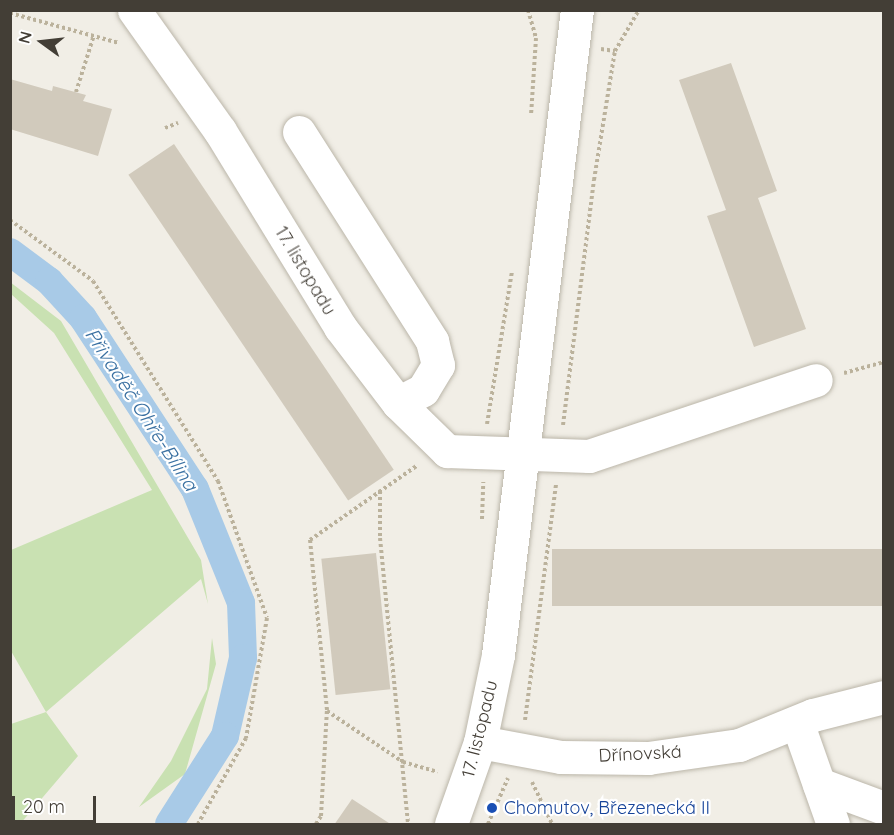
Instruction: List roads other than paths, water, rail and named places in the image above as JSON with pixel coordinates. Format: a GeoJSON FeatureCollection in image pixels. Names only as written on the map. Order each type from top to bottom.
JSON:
{"type":"FeatureCollection","features":[{"type":"Feature","properties":{"kind":"street","name":"17. listopadu"},"geometry":{"type":"LineString","coordinates":[[452,825],[480,742],[498,655],[525,453],[577,10]]}},
{"type":"Feature","properties":{"kind":"street","name":"17. listopadu"},"geometry":{"type":"LineString","coordinates":[[132,11],[220,131],[340,327],[398,403],[447,451],[525,453]]}},
{"type":"Feature","properties":{"kind":"street"},"geometry":{"type":"LineString","coordinates":[[299,132],[432,341],[438,365],[423,390],[398,403]]}},
{"type":"Feature","properties":{"kind":"street"},"geometry":{"type":"LineString","coordinates":[[525,453],[589,456],[816,380]]}},
{"type":"Feature","properties":{"kind":"street","name":"Dřínovská"},"geometry":{"type":"LineString","coordinates":[[480,742],[553,756],[648,758],[739,744],[797,722],[884,697]]}},
{"type":"Feature","properties":{"kind":"street"},"geometry":{"type":"LineString","coordinates":[[797,722],[833,825]]}},
{"type":"Feature","properties":{"kind":"street"},"geometry":{"type":"LineString","coordinates":[[819,784],[884,808]]}},
{"type":"Feature","properties":{"kind":"waterway","name":"Přivaděč Ohře-Bílina"},"geometry":{"type":"LineString","coordinates":[[10,252],[49,281],[83,318],[195,489],[241,603],[243,658],[225,736],[169,824]]}},
{"type":"Feature","properties":{"kind":"place","name":"Chomutov, Březenecká II"},"geometry":{"type":"Point","coordinates":[492,808]}}]}
